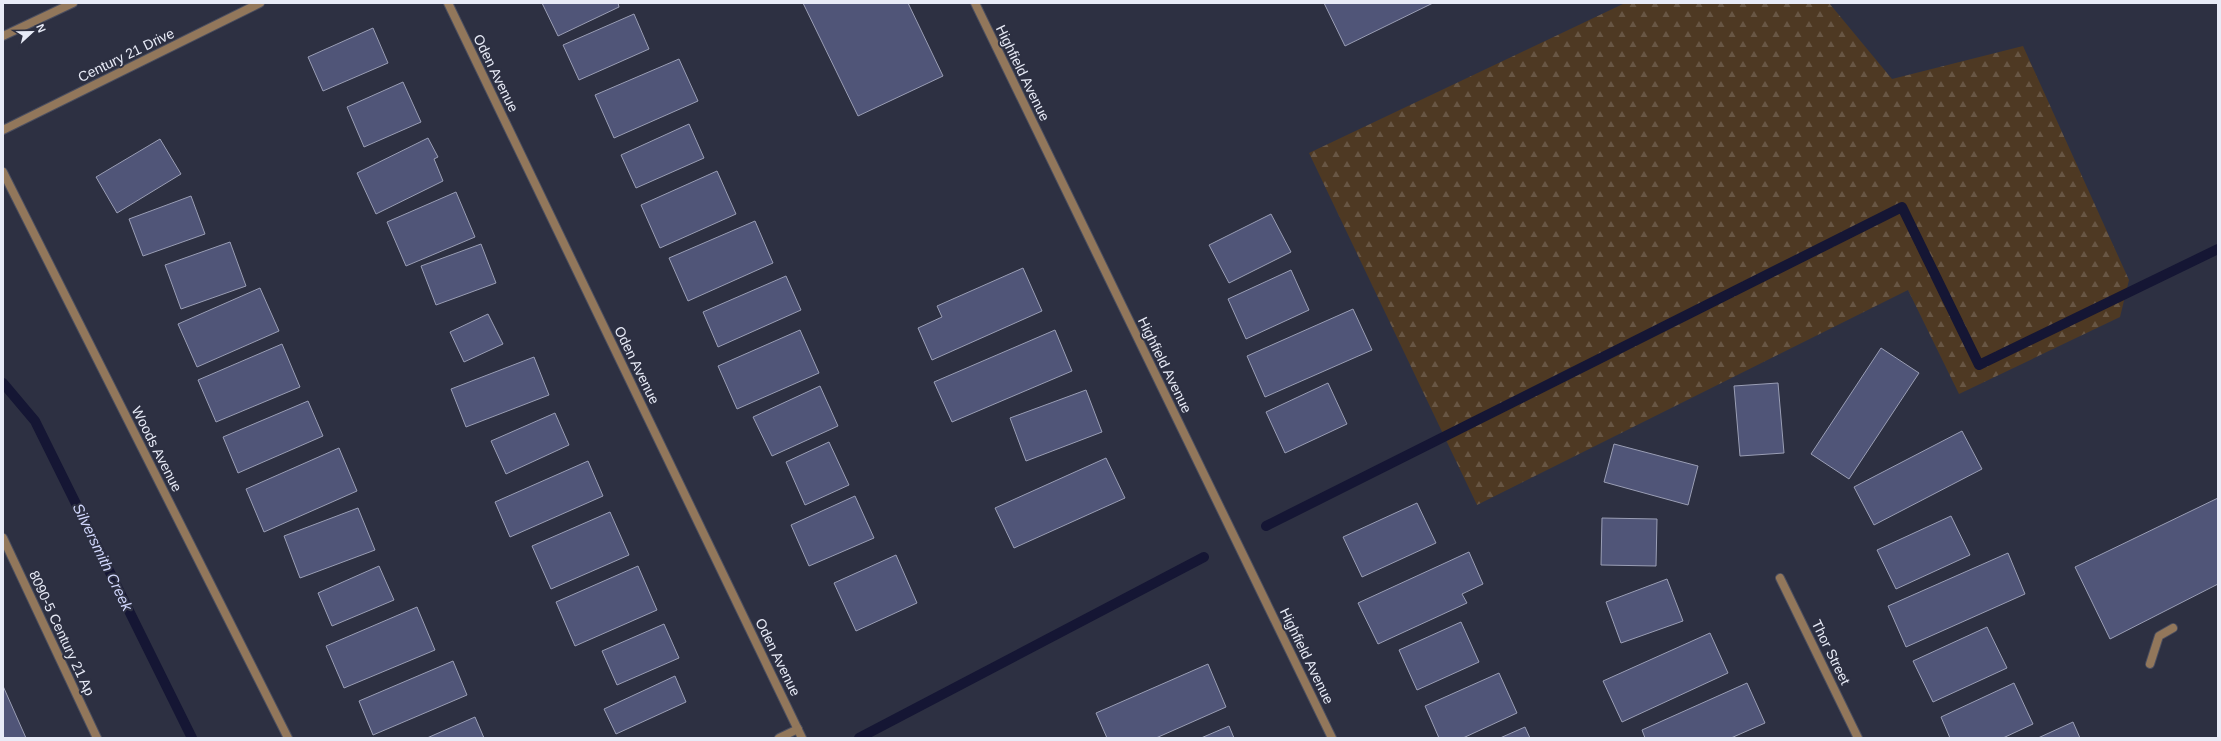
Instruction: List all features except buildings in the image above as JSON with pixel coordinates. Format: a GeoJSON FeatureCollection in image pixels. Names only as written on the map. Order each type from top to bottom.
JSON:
{"type":"FeatureCollection","features":[{"type":"Feature","properties":{"kind":"street"},"geometry":{"type":"LineString","coordinates":[[3,36],[73,3]]}},
{"type":"Feature","properties":{"kind":"street","name":"Century 21 Drive"},"geometry":{"type":"LineString","coordinates":[[3,130],[260,3]]}},
{"type":"Feature","properties":{"kind":"street","name":"Oden Avenue"},"geometry":{"type":"LineString","coordinates":[[448,3],[802,738]]}},
{"type":"Feature","properties":{"kind":"street","name":"Highfield Avenue"},"geometry":{"type":"LineString","coordinates":[[975,3],[1332,738]]}},
{"type":"Feature","properties":{"kind":"street","name":"Woods Avenue"},"geometry":{"type":"LineString","coordinates":[[3,172],[288,738]]}},
{"type":"Feature","properties":{"kind":"street","name":"8090-5 Century 21 Ap"},"geometry":{"type":"LineString","coordinates":[[3,538],[97,738]]}},
{"type":"Feature","properties":{"kind":"street","name":"Thor Street"},"geometry":{"type":"LineString","coordinates":[[1780,578],[1858,738]]}},
{"type":"Feature","properties":{"kind":"street"},"geometry":{"type":"LineString","coordinates":[[2150,664],[2159,636],[2173,628]]}},
{"type":"Feature","properties":{"kind":"street"},"geometry":{"type":"LineString","coordinates":[[779,738],[798,729]]}},
{"type":"Feature","properties":{"kind":"green space"},"geometry":{"type":"Polygon","coordinates":[[[1625,3],[1829,3],[1892,79],[2023,46],[2129,280],[2120,317],[1959,394],[1908,290],[1477,505],[1309,153],[1625,3]]]}},
{"type":"Feature","properties":{"kind":"waterway"},"geometry":{"type":"LineString","coordinates":[[1266,526],[1902,207],[1979,365],[2218,249]]}},
{"type":"Feature","properties":{"kind":"waterway","name":"Silversmith Creek"},"geometry":{"type":"LineString","coordinates":[[3,383],[35,421],[192,738]]}},
{"type":"Feature","properties":{"kind":"waterway"},"geometry":{"type":"LineString","coordinates":[[859,738],[1204,557]]}}]}
